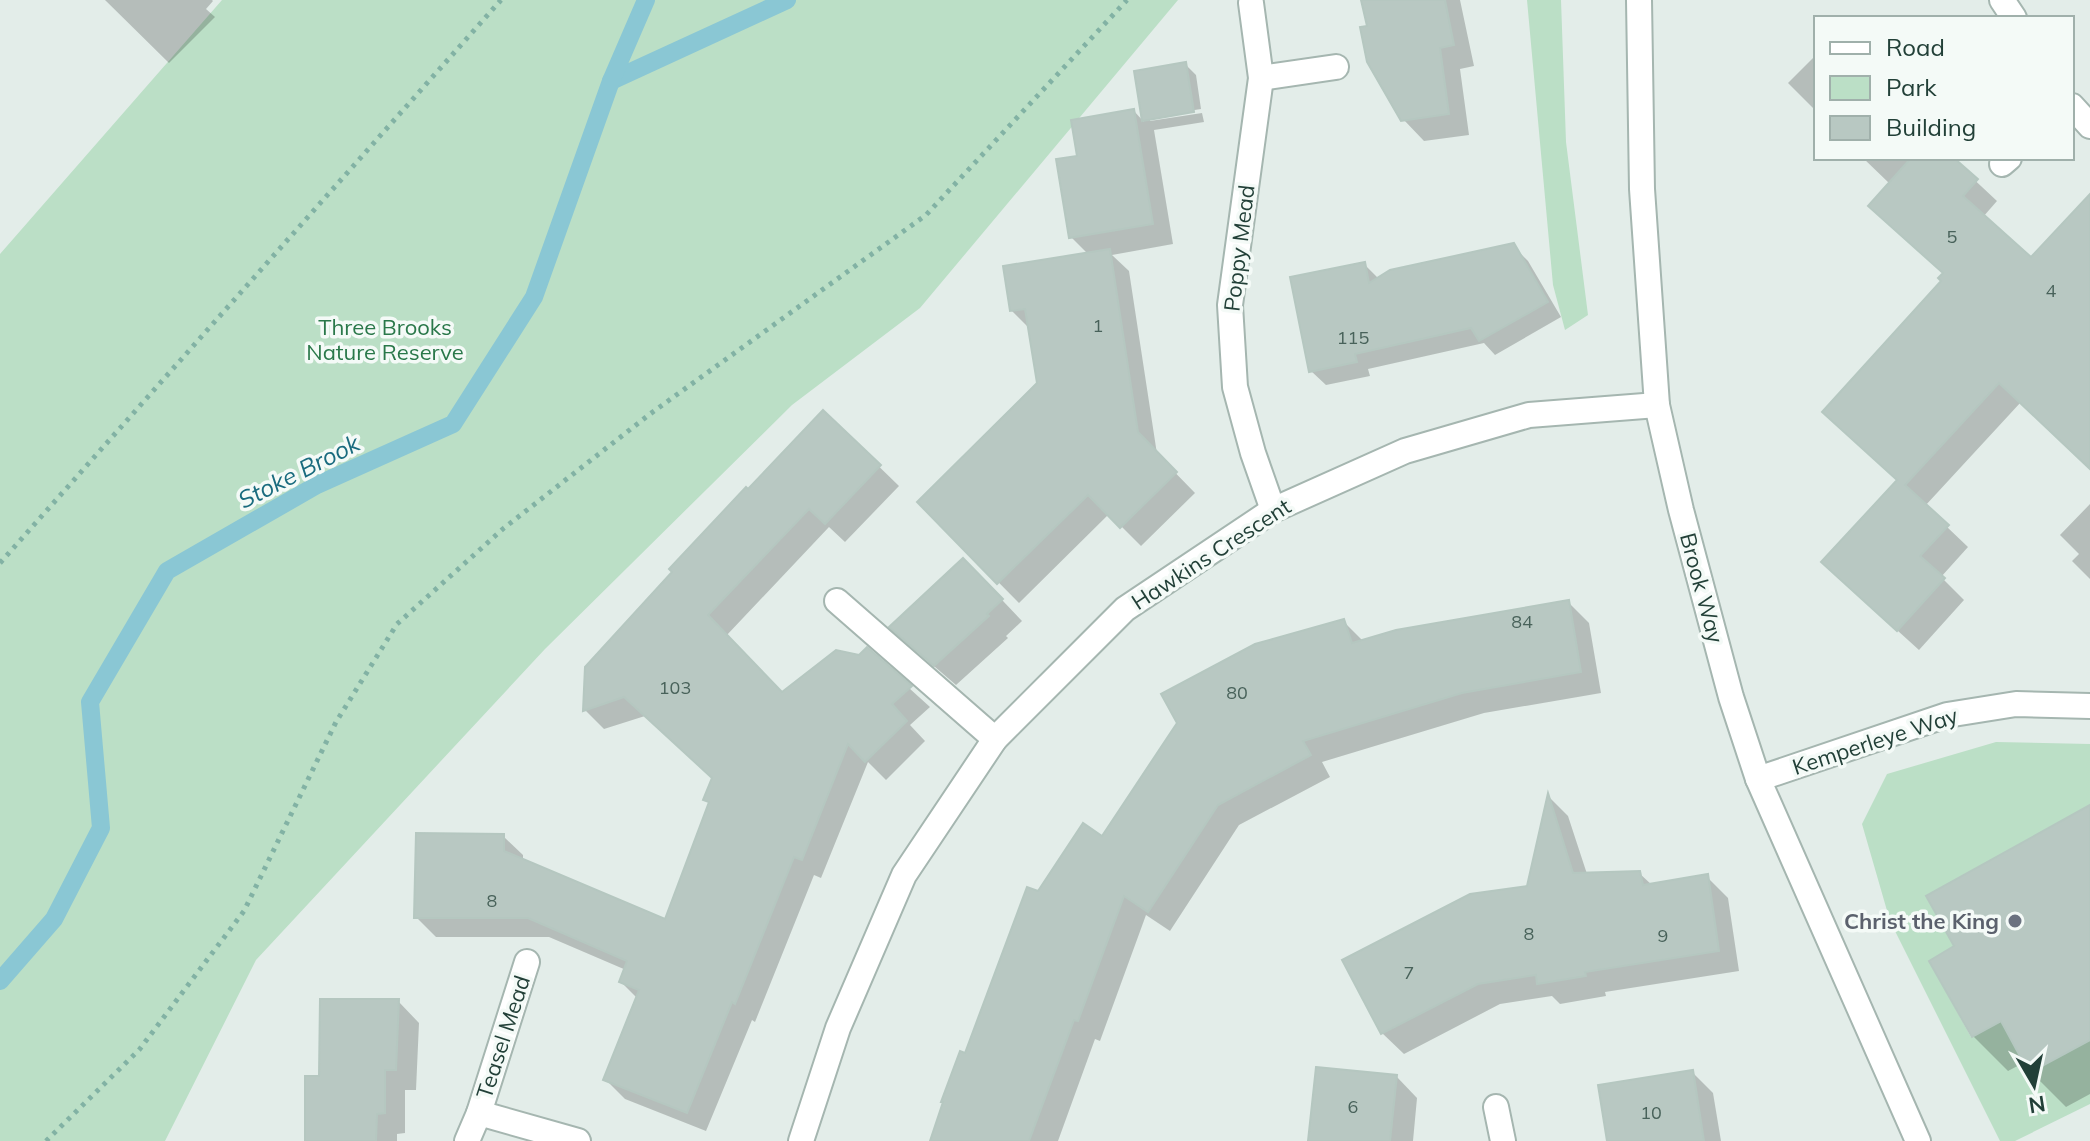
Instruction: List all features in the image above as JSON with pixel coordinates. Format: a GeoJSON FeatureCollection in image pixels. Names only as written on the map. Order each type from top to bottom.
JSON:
{"type":"FeatureCollection","features":[{"type":"Feature","properties":{"kind":"street","name":"Brook Way"},"geometry":{"type":"LineString","coordinates":[[1639,0],[1642,189],[1657,405],[1681,510],[1731,697],[1758,779],[1918,1141]]}},
{"type":"Feature","properties":{"kind":"street","name":"Poppy Mead"},"geometry":{"type":"LineString","coordinates":[[1251,3],[1261,78],[1230,305],[1235,387],[1273,510]]}},
{"type":"Feature","properties":{"kind":"street"},"geometry":{"type":"LineString","coordinates":[[1261,78],[1336,67]]}},
{"type":"Feature","properties":{"kind":"street"},"geometry":{"type":"LineString","coordinates":[[2074,108],[2090,126]]}},
{"type":"Feature","properties":{"kind":"street","name":"Hawkins Crescent"},"geometry":{"type":"LineString","coordinates":[[801,1141],[838,1028],[904,875],[995,739],[1125,609],[1273,510],[1405,451],[1529,415],[1657,405]]}},
{"type":"Feature","properties":{"kind":"street"},"geometry":{"type":"LineString","coordinates":[[837,601],[995,739]]}},
{"type":"Feature","properties":{"kind":"street","name":"Kemperleye Way"},"geometry":{"type":"LineString","coordinates":[[1758,779],[1947,715],[2016,704],[2090,706]]}},
{"type":"Feature","properties":{"kind":"street","name":"Teasel Mead"},"geometry":{"type":"LineString","coordinates":[[467,1141],[479,1113],[527,962]]}},
{"type":"Feature","properties":{"kind":"street"},"geometry":{"type":"LineString","coordinates":[[1496,1107],[1503,1141]]}},
{"type":"Feature","properties":{"kind":"street","name":"Teasel Mead"},"geometry":{"type":"LineString","coordinates":[[479,1113],[578,1141]]}},
{"type":"Feature","properties":{"kind":"path"},"geometry":{"type":"LineString","coordinates":[[0,563],[501,0]]}},
{"type":"Feature","properties":{"kind":"path"},"geometry":{"type":"LineString","coordinates":[[46,1141],[139,1050],[244,911],[336,722],[397,624],[504,528],[638,424],[926,215],[1127,0]]}},
{"type":"Feature","properties":{"kind":"green space","name":"Three Brooks Nature Reserve"},"geometry":{"type":"Polygon","coordinates":[[[222,0],[1178,0],[920,308],[792,405],[545,649],[256,960],[165,1141],[0,1141],[0,254],[222,0]]]}},
{"type":"Feature","properties":{"kind":"green space"},"geometry":{"type":"Polygon","coordinates":[[[1527,0],[1561,0],[1566,142],[1588,315],[1565,330],[1553,285],[1527,0]]]}},
{"type":"Feature","properties":{"kind":"green space"},"geometry":{"type":"Polygon","coordinates":[[[1996,742],[2090,744],[2090,805],[1926,896],[1954,946],[1929,961],[1971,1037],[2001,1021],[2029,1073],[2090,1040],[2090,1104],[2015,1141],[2000,1141],[1890,921],[1862,824],[1887,774],[1996,742]]]}},
{"type":"Feature","properties":{"kind":"building"},"geometry":{"type":"Polygon","coordinates":[[[1361,0],[1445,0],[1454,45],[1440,48],[1449,114],[1401,121],[1367,62],[1360,27],[1367,26],[1361,0]]]}},
{"type":"Feature","properties":{"kind":"building"},"geometry":{"type":"Polygon","coordinates":[[[1186,62],[1194,112],[1142,121],[1134,71],[1186,62]]]}},
{"type":"Feature","properties":{"kind":"building"},"geometry":{"type":"Polygon","coordinates":[[[1134,109],[1153,224],[1069,238],[1056,159],[1077,156],[1071,120],[1134,109]]]}},
{"type":"Feature","properties":{"kind":"building"},"geometry":{"type":"Polygon","coordinates":[[[1909,160],[1956,160],[1978,179],[1963,196],[2031,257],[2090,194],[2090,469],[1999,383],[1905,485],[1949,525],[1920,556],[1945,578],[1897,631],[1821,562],[1897,480],[1822,412],[1941,281],[1938,278],[1943,273],[1868,206],[1909,160]]]}},
{"type":"Feature","properties":{"kind":"building"},"geometry":{"type":"Polygon","coordinates":[[[1514,243],[1548,302],[1479,341],[1471,328],[1355,354],[1357,362],[1309,372],[1290,277],[1365,262],[1369,283],[1390,270],[1514,243]]]}},
{"type":"Feature","properties":{"kind":"building"},"geometry":{"type":"Polygon","coordinates":[[[1110,249],[1138,432],[1177,472],[1120,528],[1088,495],[997,584],[917,502],[1037,383],[1025,309],[1010,311],[1003,266],[1110,249]]]}},
{"type":"Feature","properties":{"kind":"building"},"geometry":{"type":"Polygon","coordinates":[[[823,410],[881,465],[825,524],[809,509],[708,615],[782,692],[836,650],[859,655],[867,647],[912,686],[892,704],[907,721],[865,762],[848,744],[802,860],[794,857],[687,1113],[603,1080],[639,990],[619,982],[627,961],[528,918],[414,918],[416,833],[504,834],[504,851],[665,919],[709,802],[703,800],[712,778],[624,697],[583,711],[585,667],[672,572],[669,569],[823,410]]]}},
{"type":"Feature","properties":{"kind":"building"},"geometry":{"type":"Polygon","coordinates":[[[963,558],[1003,599],[987,614],[989,616],[934,666],[889,627],[963,558]]]}},
{"type":"Feature","properties":{"kind":"building"},"geometry":{"type":"Polygon","coordinates":[[[1569,600],[1581,672],[1462,693],[1303,741],[1311,755],[1218,805],[1148,912],[1124,896],[1029,1141],[930,1141],[960,1051],[965,1053],[1027,887],[1038,891],[1083,823],[1102,836],[1177,723],[1161,694],[1255,644],[1344,619],[1352,643],[1396,630],[1569,600]]]}},
{"type":"Feature","properties":{"kind":"building"},"geometry":{"type":"Polygon","coordinates":[[[1548,793],[1573,873],[1640,871],[1643,885],[1708,874],[1719,951],[1585,972],[1586,976],[1537,984],[1536,975],[1478,984],[1381,1034],[1342,960],[1470,894],[1527,886],[1548,793]]]}},
{"type":"Feature","properties":{"kind":"building","name":"Christ the King"},"geometry":{"type":"Polygon","coordinates":[[[2090,805],[2090,1040],[2029,1073],[2001,1021],[1972,1037],[1929,961],[1954,946],[1926,896],[2090,805]]]}},
{"type":"Feature","properties":{"kind":"building"},"geometry":{"type":"Polygon","coordinates":[[[320,999],[399,999],[396,1070],[385,1070],[385,1113],[377,1114],[376,1141],[305,1141],[305,1076],[319,1076],[320,999]]]}},
{"type":"Feature","properties":{"kind":"building"},"geometry":{"type":"Polygon","coordinates":[[[1316,1067],[1397,1075],[1390,1141],[1308,1141],[1316,1067]]]}},
{"type":"Feature","properties":{"kind":"building"},"geometry":{"type":"Polygon","coordinates":[[[1693,1070],[1704,1141],[1607,1141],[1598,1085],[1693,1070]]]}},
{"type":"Feature","properties":{"kind":"waterway","name":"Stoke Brook"},"geometry":{"type":"LineString","coordinates":[[0,981],[54,919],[101,828],[90,702],[167,571],[317,485],[453,424],[534,297],[611,81],[646,0]]}},
{"type":"Feature","properties":{"kind":"waterway"},"geometry":{"type":"LineString","coordinates":[[611,81],[787,0]]}},
{"type":"Feature","properties":{"kind":"place","name":"Christ the King"},"geometry":{"type":"Point","coordinates":[2015,921]}}]}
